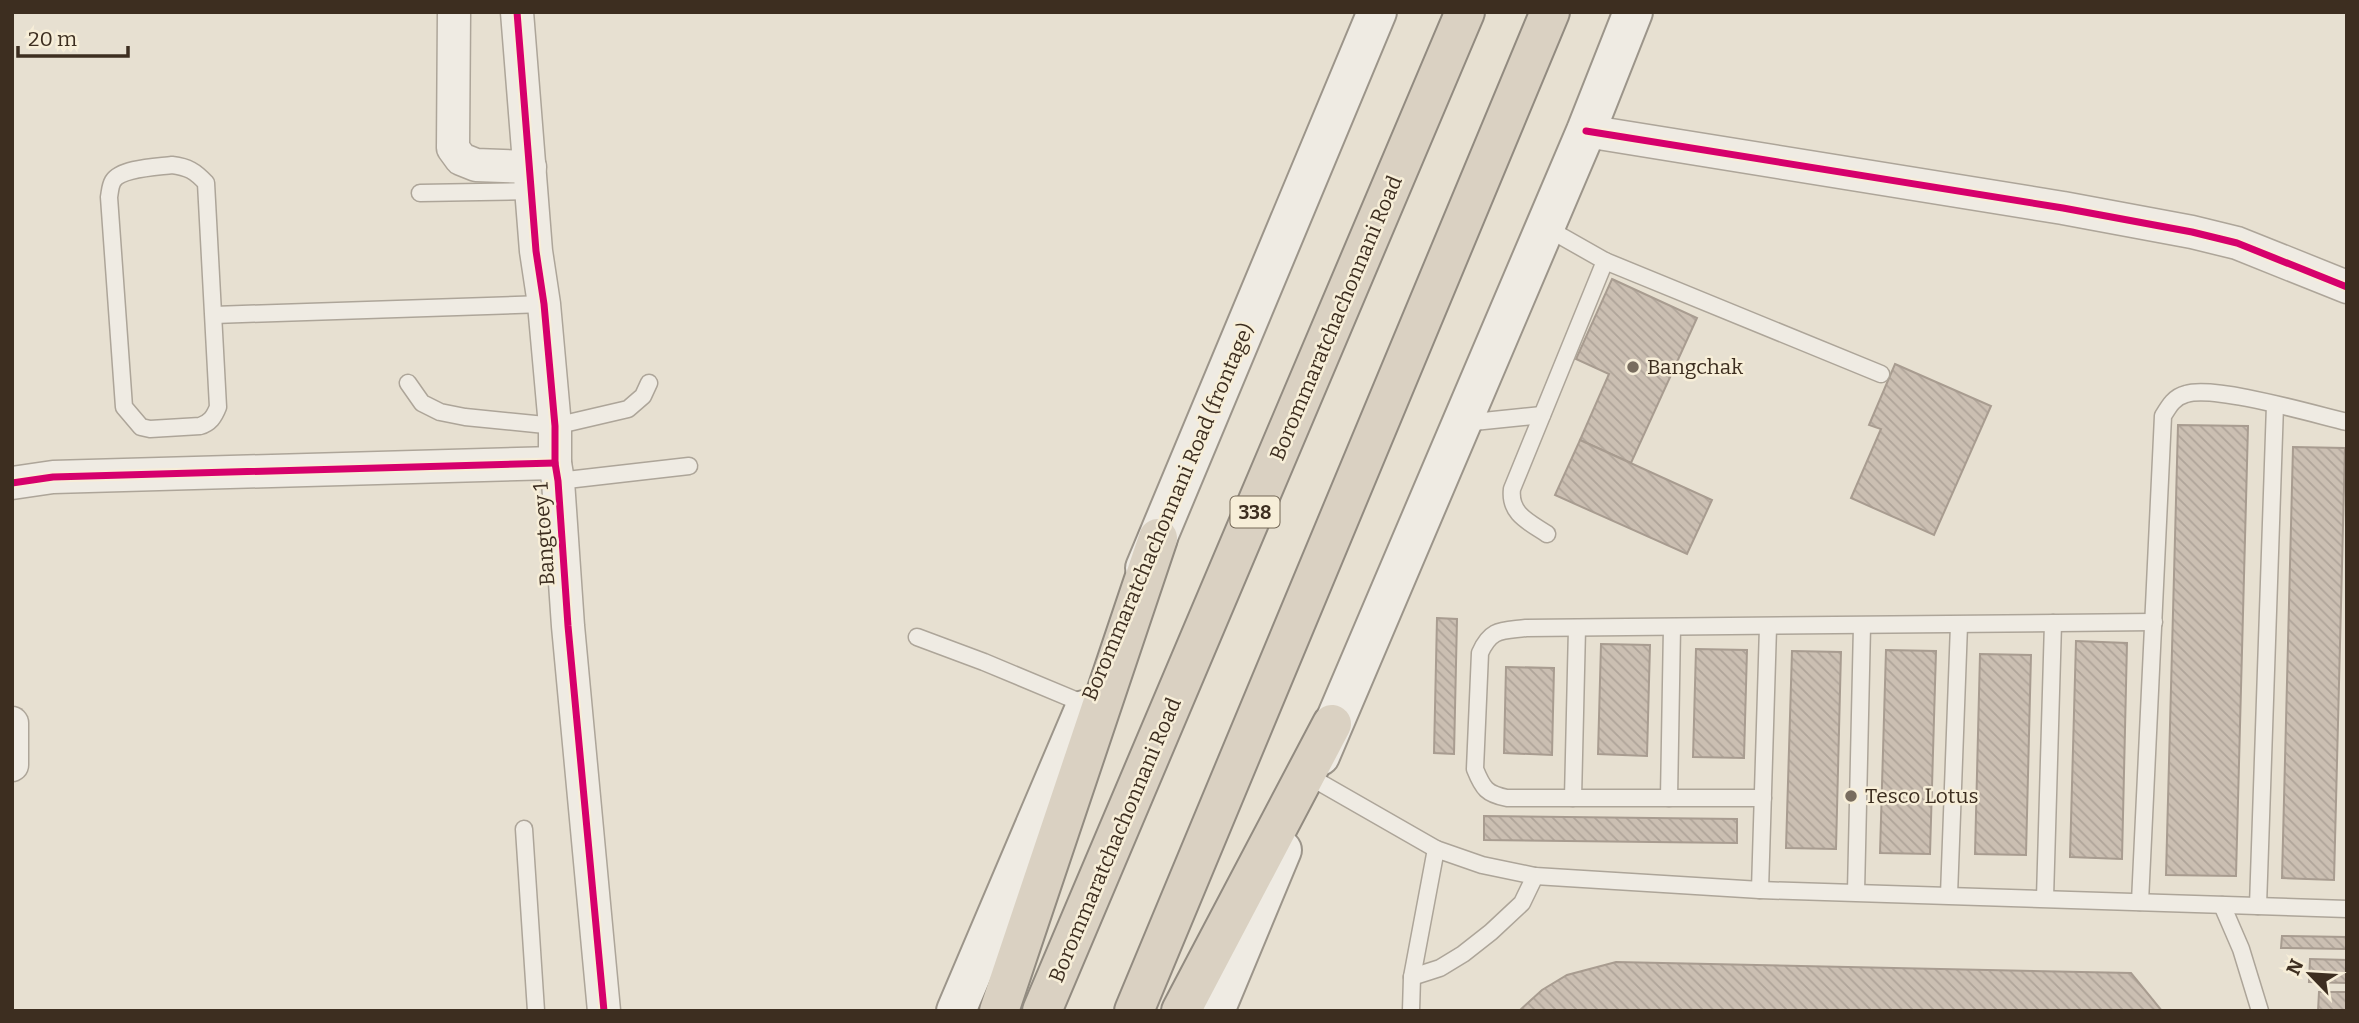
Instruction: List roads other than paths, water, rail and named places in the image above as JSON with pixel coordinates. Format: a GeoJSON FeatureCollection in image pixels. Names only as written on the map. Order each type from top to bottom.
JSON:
{"type":"FeatureCollection","features":[{"type":"Feature","properties":{"kind":"highway","name":"Borommaratchachonnani Road"},"geometry":{"type":"LineString","coordinates":[[1042,1011],[1465,12]]}},
{"type":"Feature","properties":{"kind":"highway"},"geometry":{"type":"LineString","coordinates":[[1134,1011],[1550,12]]}},
{"type":"Feature","properties":{"kind":"highway"},"geometry":{"type":"LineString","coordinates":[[999,1011],[1158,538]]}},
{"type":"Feature","properties":{"kind":"highway"},"geometry":{"type":"LineString","coordinates":[[1181,1011],[1332,724]]}},
{"type":"Feature","properties":{"kind":"main road","name":"Borommaratchachonnani Road (frontage)"},"geometry":{"type":"LineString","coordinates":[[956,1011],[1158,538],[1377,12]]}},
{"type":"Feature","properties":{"kind":"main road"},"geometry":{"type":"LineString","coordinates":[[1215,1011],[1332,724],[1586,131],[1633,12]]}},
{"type":"Feature","properties":{"kind":"street"},"geometry":{"type":"LineString","coordinates":[[454,12],[453,148],[461,159],[476,165],[531,179]]}},
{"type":"Feature","properties":{"kind":"street","name":"Bangtoey 1"},"geometry":{"type":"LineString","coordinates":[[517,12],[536,251],[544,304],[555,426],[568,626],[604,1011]]}},
{"type":"Feature","properties":{"kind":"street"},"geometry":{"type":"LineString","coordinates":[[1586,131],[2063,208],[2192,232],[2237,243],[2347,287]]}},
{"type":"Feature","properties":{"kind":"street"},"geometry":{"type":"LineString","coordinates":[[12,483],[66,477],[557,472]]}},
{"type":"Feature","properties":{"kind":"street"},"geometry":{"type":"LineString","coordinates":[[12,723],[12,765]]}},
{"type":"Feature","properties":{"kind":"lane"},"geometry":{"type":"LineString","coordinates":[[172,165],[184,166],[195,171],[206,183],[214,315],[218,407],[214,417],[207,424],[200,426],[150,429],[141,427],[124,407],[121,384],[109,197],[111,183],[118,175],[172,165]]}},
{"type":"Feature","properties":{"kind":"lane"},"geometry":{"type":"LineString","coordinates":[[420,193],[531,179]]}},
{"type":"Feature","properties":{"kind":"lane"},"geometry":{"type":"LineString","coordinates":[[1545,227],[1605,261],[1881,374]]}},
{"type":"Feature","properties":{"kind":"lane"},"geometry":{"type":"LineString","coordinates":[[1547,534],[1514,511],[1512,489],[1605,261]]}},
{"type":"Feature","properties":{"kind":"lane"},"geometry":{"type":"LineString","coordinates":[[214,315],[544,304]]}},
{"type":"Feature","properties":{"kind":"lane"},"geometry":{"type":"LineString","coordinates":[[408,383],[422,402],[440,412],[555,426],[628,410],[643,396],[649,383]]}},
{"type":"Feature","properties":{"kind":"lane"},"geometry":{"type":"LineString","coordinates":[[2140,902],[2163,416],[2172,401],[2186,394],[2212,391],[2347,422]]}},
{"type":"Feature","properties":{"kind":"lane"},"geometry":{"type":"LineString","coordinates":[[2258,906],[2274,405]]}},
{"type":"Feature","properties":{"kind":"lane"},"geometry":{"type":"LineString","coordinates":[[1462,424],[1542,415]]}},
{"type":"Feature","properties":{"kind":"lane"},"geometry":{"type":"LineString","coordinates":[[557,472],[689,466]]}},
{"type":"Feature","properties":{"kind":"lane"},"geometry":{"type":"LineString","coordinates":[[1763,798],[1507,798],[1491,795],[1480,783],[1475,769],[1480,653],[1487,638],[1500,631],[1526,628],[2154,622]]}},
{"type":"Feature","properties":{"kind":"lane"},"geometry":{"type":"LineString","coordinates":[[2045,898],[2053,623]]}},
{"type":"Feature","properties":{"kind":"lane"},"geometry":{"type":"LineString","coordinates":[[1949,895],[1959,625]]}},
{"type":"Feature","properties":{"kind":"lane"},"geometry":{"type":"LineString","coordinates":[[1856,892],[1862,626]]}},
{"type":"Feature","properties":{"kind":"lane"},"geometry":{"type":"LineString","coordinates":[[1669,798],[1672,627]]}},
{"type":"Feature","properties":{"kind":"lane"},"geometry":{"type":"LineString","coordinates":[[1760,890],[1768,627]]}},
{"type":"Feature","properties":{"kind":"lane"},"geometry":{"type":"LineString","coordinates":[[1573,798],[1577,628]]}},
{"type":"Feature","properties":{"kind":"lane"},"geometry":{"type":"LineString","coordinates":[[917,637],[1087,705]]}},
{"type":"Feature","properties":{"kind":"lane"},"geometry":{"type":"LineString","coordinates":[[1312,778],[1436,849],[1482,865],[1535,876],[1760,890],[2347,909]]}},
{"type":"Feature","properties":{"kind":"lane"},"geometry":{"type":"LineString","coordinates":[[524,829],[536,1011]]}},
{"type":"Feature","properties":{"kind":"lane"},"geometry":{"type":"LineString","coordinates":[[1411,1011],[1412,977],[1436,849]]}},
{"type":"Feature","properties":{"kind":"lane"},"geometry":{"type":"LineString","coordinates":[[1412,977],[1440,968],[1491,932],[1522,903],[1535,876]]}},
{"type":"Feature","properties":{"kind":"lane"},"geometry":{"type":"LineString","coordinates":[[2222,905],[2241,949],[2260,1011]]}},
{"type":"Feature","properties":{"kind":"place","name":"Bangchak"},"geometry":{"type":"Point","coordinates":[1633,367]}},
{"type":"Feature","properties":{"kind":"place","name":"Tesco Lotus"},"geometry":{"type":"Point","coordinates":[1851,796]}}]}
